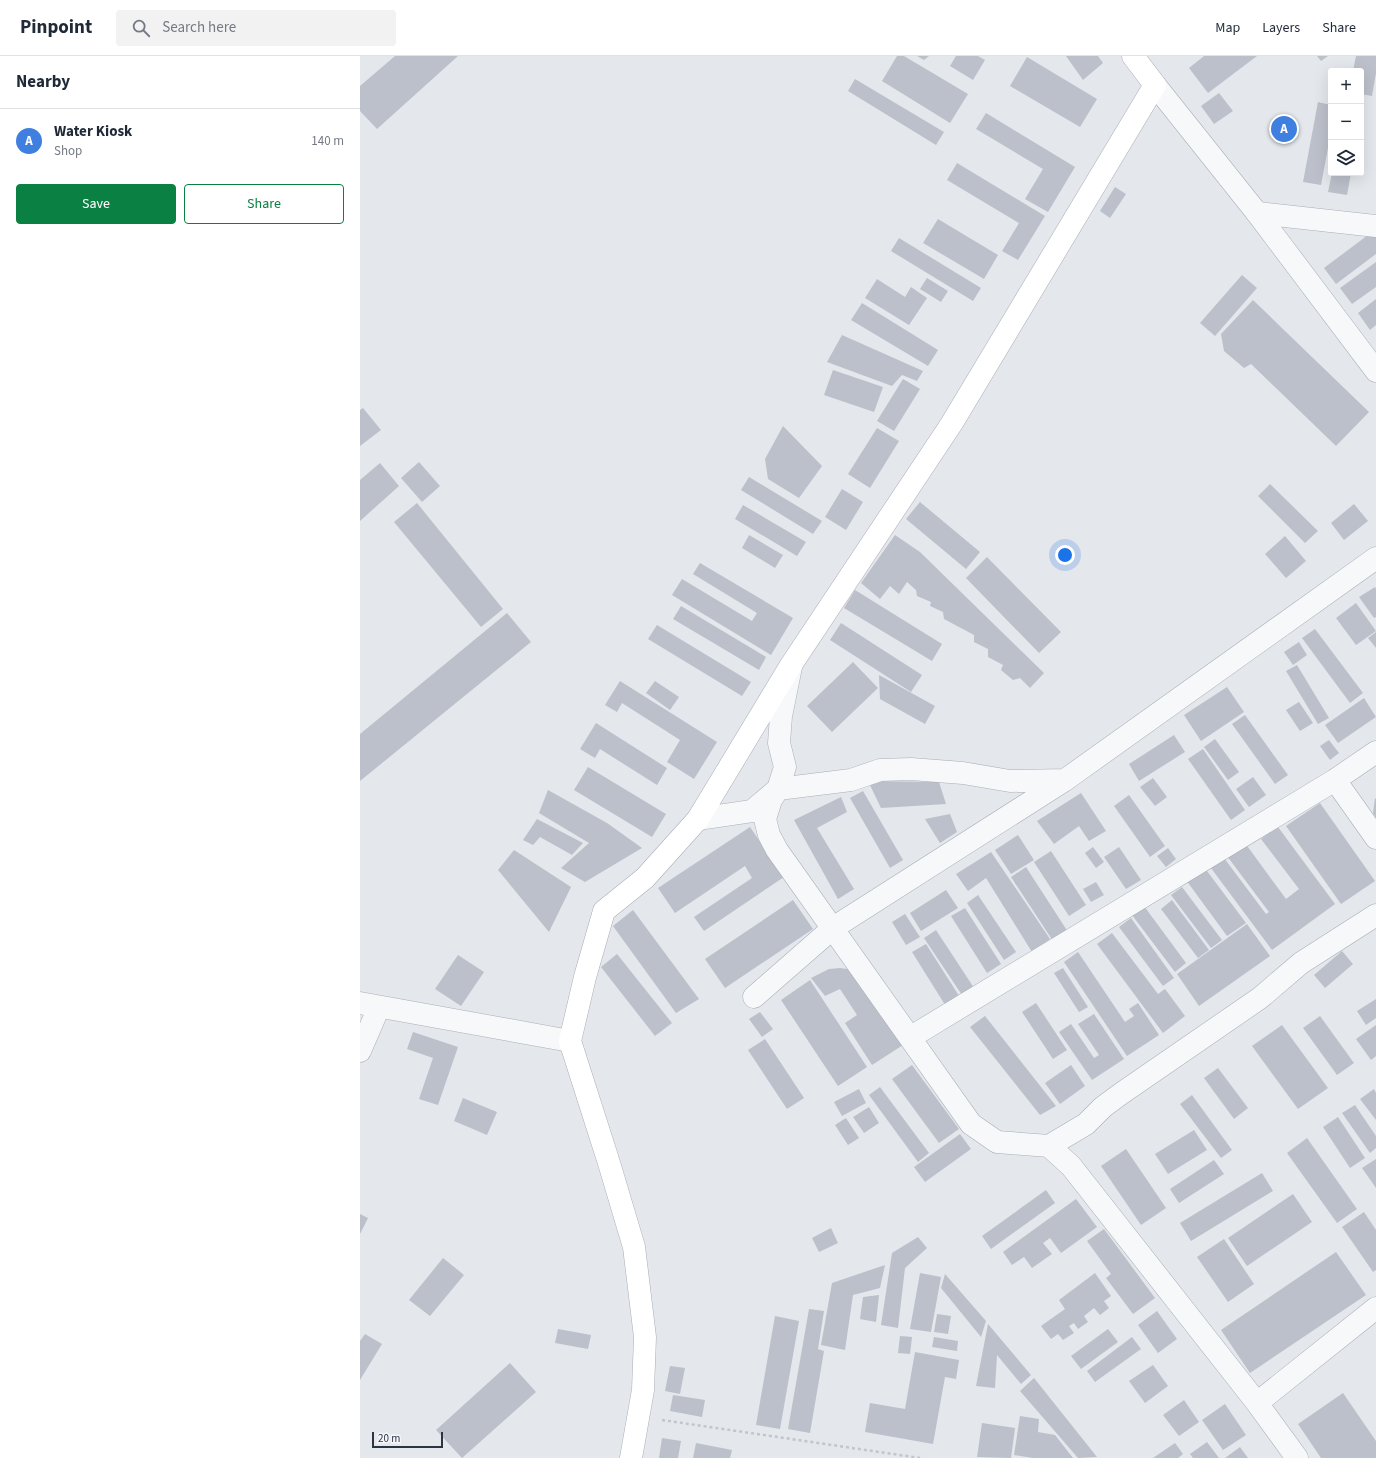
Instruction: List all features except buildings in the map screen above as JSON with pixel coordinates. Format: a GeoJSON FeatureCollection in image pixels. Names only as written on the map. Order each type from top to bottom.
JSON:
{"type":"FeatureCollection","features":[{"type":"Feature","properties":{"kind":"main road"},"geometry":{"type":"LineString","coordinates":[[631,1458],[643,1390],[645,1337],[634,1246],[570,1041],[585,977],[604,911],[645,878],[698,819],[791,665],[952,423],[1155,85],[1132,56]]}},
{"type":"Feature","properties":{"kind":"street"},"geometry":{"type":"LineString","coordinates":[[1155,85],[1257,213],[1376,371]]}},
{"type":"Feature","properties":{"kind":"street"},"geometry":{"type":"LineString","coordinates":[[1257,213],[1376,226]]}},
{"type":"Feature","properties":{"kind":"street"},"geometry":{"type":"LineString","coordinates":[[754,996],[833,928],[1066,780],[1376,558]]}},
{"type":"Feature","properties":{"kind":"street"},"geometry":{"type":"LineString","coordinates":[[791,665],[781,716],[779,743],[785,767],[778,789],[771,800],[765,819],[770,835],[785,860],[971,1124],[997,1142],[1048,1146],[1086,1124],[1103,1107],[1122,1093],[1260,998],[1301,963],[1376,915]]}},
{"type":"Feature","properties":{"kind":"street"},"geometry":{"type":"LineString","coordinates":[[911,1037],[1335,780],[1376,752]]}},
{"type":"Feature","properties":{"kind":"street"},"geometry":{"type":"LineString","coordinates":[[698,819],[752,811],[778,789],[852,780],[880,770],[911,769],[964,773],[1010,781],[1066,780]]}},
{"type":"Feature","properties":{"kind":"street"},"geometry":{"type":"LineString","coordinates":[[1335,780],[1376,838]]}},
{"type":"Feature","properties":{"kind":"street"},"geometry":{"type":"LineString","coordinates":[[360,1051],[370,1005],[570,1041]]}},
{"type":"Feature","properties":{"kind":"street"},"geometry":{"type":"LineString","coordinates":[[1048,1146],[1071,1166],[1257,1403],[1297,1458]]}},
{"type":"Feature","properties":{"kind":"street"},"geometry":{"type":"LineString","coordinates":[[1257,1403],[1376,1308]]}},
{"type":"Feature","properties":{"kind":"path"},"geometry":{"type":"LineString","coordinates":[[638,1416],[920,1458]]}},
{"type":"Feature","properties":{"kind":"place","name":"Water Kiosk"},"geometry":{"type":"Point","coordinates":[1284,129]}}]}
